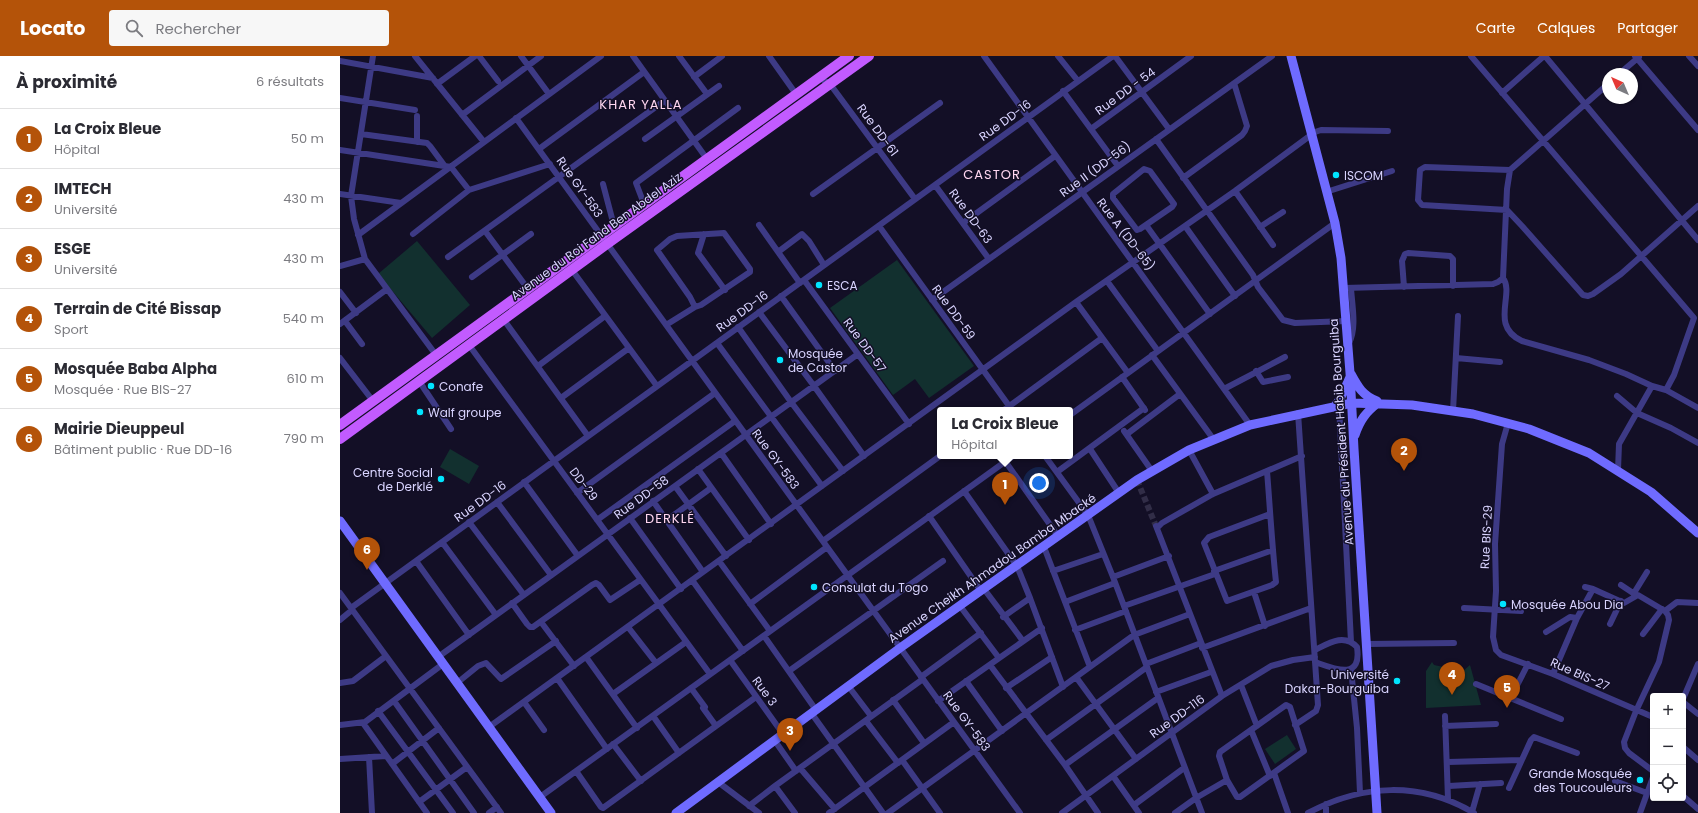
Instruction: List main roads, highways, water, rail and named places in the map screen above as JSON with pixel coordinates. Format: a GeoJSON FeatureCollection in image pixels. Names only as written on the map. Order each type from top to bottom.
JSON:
{"type":"FeatureCollection","features":[{"type":"Feature","properties":{"kind":"main road","name":"Avenue du Roi Fahd Ben Abdel Aziz"},"geometry":{"type":"LineString","coordinates":[[340,439],[572,270],[604,240],[614,226],[850,56]]}},
{"type":"Feature","properties":{"kind":"main road","name":"Avenue du Roi Fahd Ben Abdel Aziz"},"geometry":{"type":"LineString","coordinates":[[340,425],[528,289],[604,240],[869,56]]}},
{"type":"Feature","properties":{"kind":"tunnel"},"geometry":{"type":"LineString","coordinates":[[1137,480],[1156,526]]}},
{"type":"Feature","properties":{"kind":"place","name":"ISCOM"},"geometry":{"type":"Point","coordinates":[1336,175]}},
{"type":"Feature","properties":{"kind":"place","name":"ESCA"},"geometry":{"type":"Point","coordinates":[819,285]}},
{"type":"Feature","properties":{"kind":"place","name":"Mosquée de Castor"},"geometry":{"type":"Point","coordinates":[780,360]}},
{"type":"Feature","properties":{"kind":"place","name":"Conafe"},"geometry":{"type":"Point","coordinates":[431,386]}},
{"type":"Feature","properties":{"kind":"place","name":"Walf groupe"},"geometry":{"type":"Point","coordinates":[420,412]}},
{"type":"Feature","properties":{"kind":"place","name":"IMTECH"},"geometry":{"type":"Point","coordinates":[1404,471]}},
{"type":"Feature","properties":{"kind":"place","name":"Centre Social de Derklé"},"geometry":{"type":"Point","coordinates":[441,479]}},
{"type":"Feature","properties":{"kind":"place","name":"La Croix Bleue"},"geometry":{"type":"Point","coordinates":[1005,505]}},
{"type":"Feature","properties":{"kind":"place","name":"Mairie Dieuppeul"},"geometry":{"type":"Point","coordinates":[367,570]}},
{"type":"Feature","properties":{"kind":"place","name":"Consulat du Togo"},"geometry":{"type":"Point","coordinates":[814,587]}},
{"type":"Feature","properties":{"kind":"place","name":"Mosquée Abou Dia"},"geometry":{"type":"Point","coordinates":[1503,604]}},
{"type":"Feature","properties":{"kind":"place","name":"Université Dakar-Bourguiba"},"geometry":{"type":"Point","coordinates":[1397,681]}},
{"type":"Feature","properties":{"kind":"place","name":"Terrain de Cité Bissap"},"geometry":{"type":"Point","coordinates":[1452,695]}},
{"type":"Feature","properties":{"kind":"place","name":"Mosquée Baba Alpha"},"geometry":{"type":"Point","coordinates":[1507,708]}},
{"type":"Feature","properties":{"kind":"place","name":"ESGE"},"geometry":{"type":"Point","coordinates":[790,751]}},
{"type":"Feature","properties":{"kind":"place","name":"Grande Mosquée des Toucouleurs"},"geometry":{"type":"Point","coordinates":[1640,780]}},
{"type":"Feature","properties":{"kind":"district","name":"KHAR YALLA"},"geometry":{"type":"Point","coordinates":[641,104]}},
{"type":"Feature","properties":{"kind":"district","name":"CASTOR"},"geometry":{"type":"Point","coordinates":[992,174]}},
{"type":"Feature","properties":{"kind":"district","name":"DERKLÉ"},"geometry":{"type":"Point","coordinates":[670,518]}}]}
